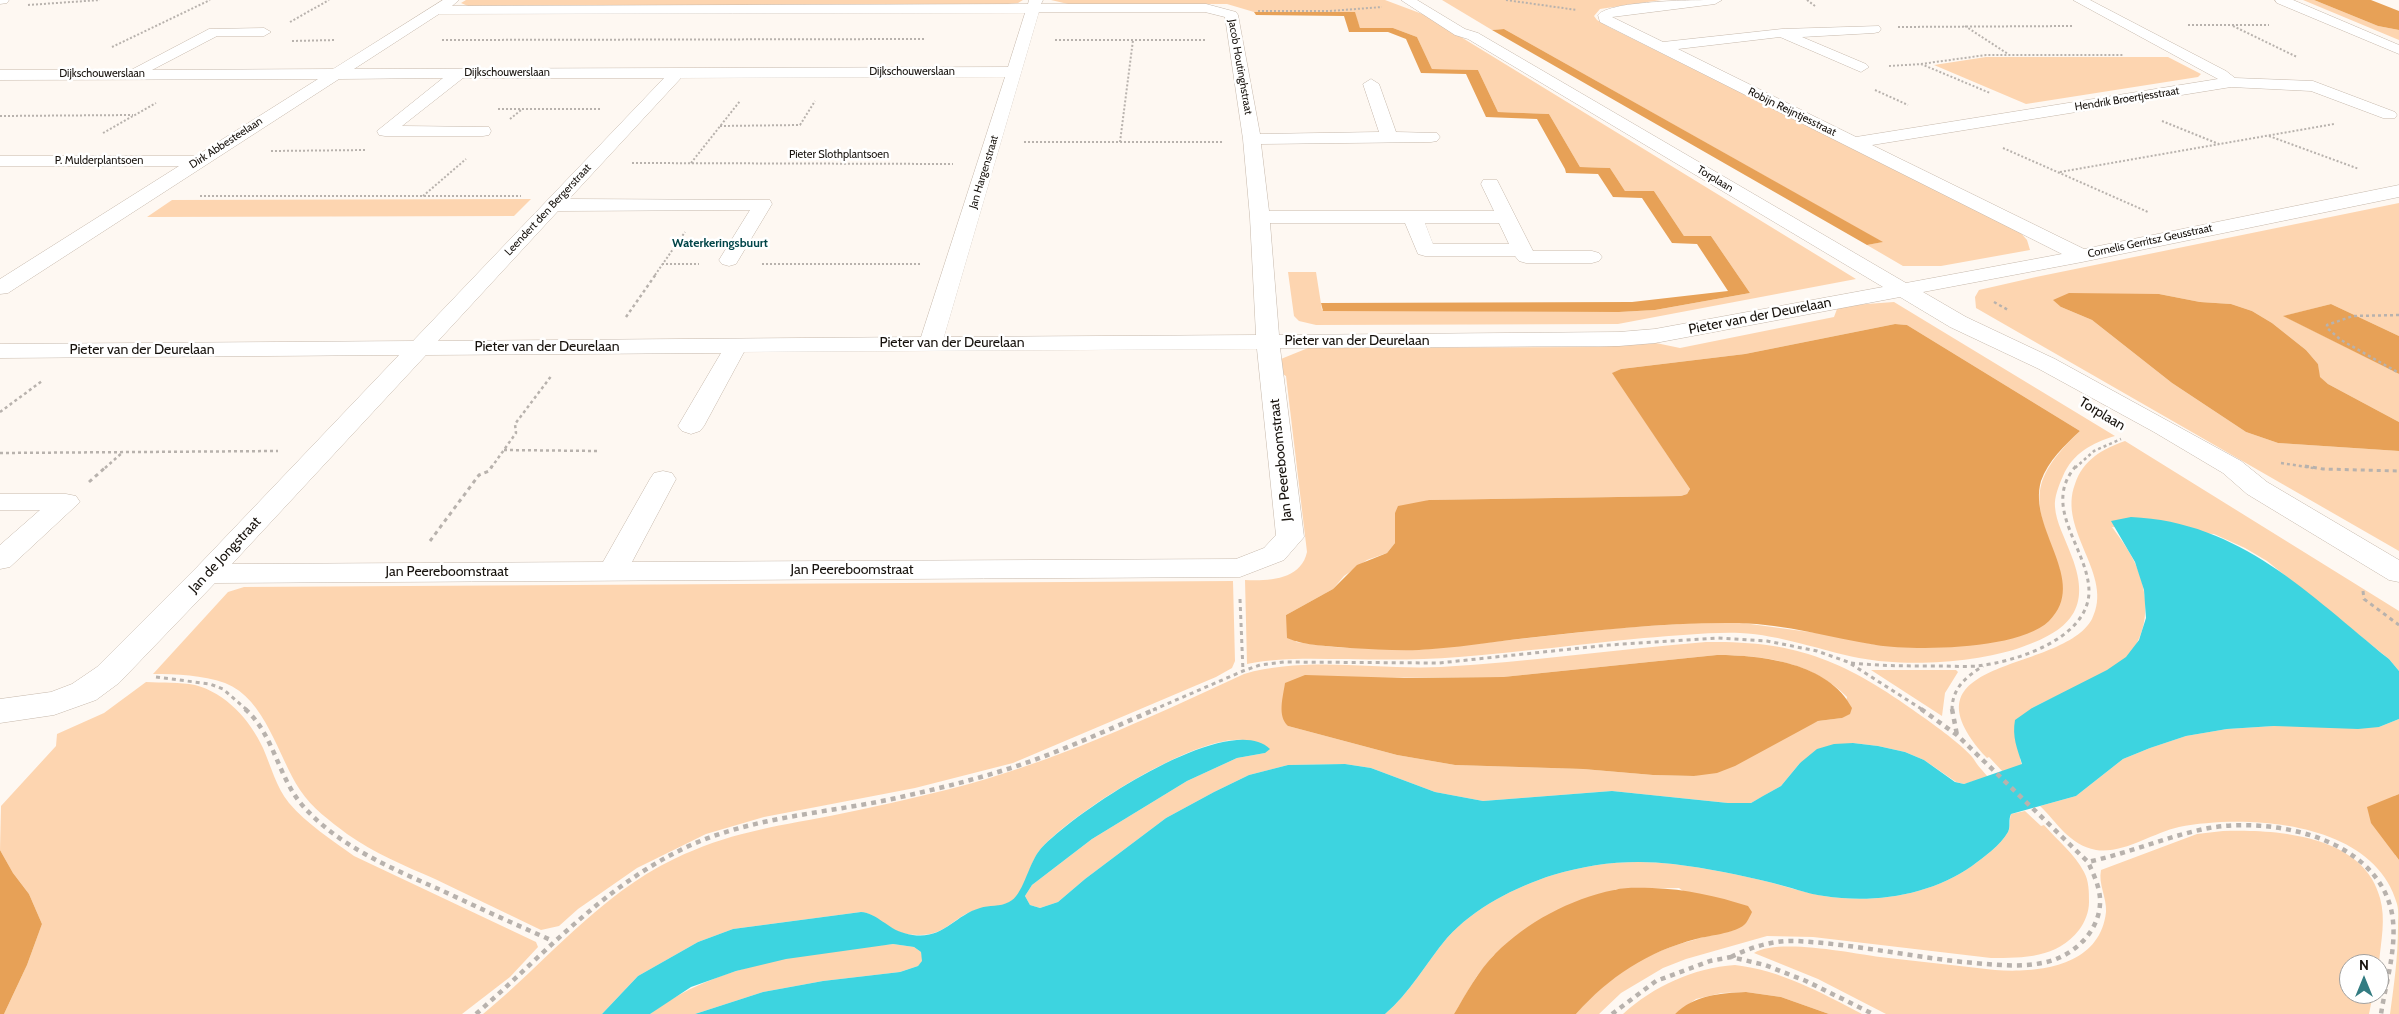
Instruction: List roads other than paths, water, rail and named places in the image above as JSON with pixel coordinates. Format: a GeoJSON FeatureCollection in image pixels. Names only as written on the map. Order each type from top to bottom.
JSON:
{"type":"FeatureCollection","features":[{"type":"Feature","properties":{"kind":"street","name":"Dirk Abbesteelaan"},"geometry":{"type":"LineString","coordinates":[[5,281],[144,196],[453,0]]}},
{"type":"Feature","properties":{"kind":"street","name":"Robijn Reijntjesstraat"},"geometry":{"type":"LineString","coordinates":[[1715,0],[1617,11],[1605,15],[1605,19],[2082,256]]}},
{"type":"Feature","properties":{"kind":"street"},"geometry":{"type":"LineString","coordinates":[[2080,0],[2221,74],[2231,82]]}},
{"type":"Feature","properties":{"kind":"street"},"geometry":{"type":"LineString","coordinates":[[2282,0],[2399,50]]}},
{"type":"Feature","properties":{"kind":"street","name":"Torplaan"},"geometry":{"type":"LineString","coordinates":[[1415,1],[1460,32],[1473,36],[1900,289],[1958,322],[2047,364],[2232,467],[2257,488],[2399,573]]}},
{"type":"Feature","properties":{"kind":"street","name":"Jacob Houtinghstraat"},"geometry":{"type":"LineString","coordinates":[[438,10],[1034,4],[1206,8],[1228,13],[1233,18],[1252,139],[1260,217],[1268,341]]}},
{"type":"Feature","properties":{"kind":"street","name":"Jan Hargenstraat"},"geometry":{"type":"LineString","coordinates":[[931,343],[1034,4]]}},
{"type":"Feature","properties":{"kind":"street"},"geometry":{"type":"LineString","coordinates":[[1660,46],[1782,33],[1874,29]]}},
{"type":"Feature","properties":{"kind":"street"},"geometry":{"type":"LineString","coordinates":[[131,74],[214,32],[264,32]]}},
{"type":"Feature","properties":{"kind":"street"},"geometry":{"type":"LineString","coordinates":[[1782,33],[1861,68]]}},
{"type":"Feature","properties":{"kind":"street","name":"Dijkschouwerslaan"},"geometry":{"type":"LineString","coordinates":[[0,75],[1014,72]]}},
{"type":"Feature","properties":{"kind":"street"},"geometry":{"type":"LineString","coordinates":[[460,73],[385,131],[483,131]]}},
{"type":"Feature","properties":{"kind":"street","name":"Leendert den Bergerstraat"},"geometry":{"type":"LineString","coordinates":[[419,348],[677,73]]}},
{"type":"Feature","properties":{"kind":"street","name":"Hendrik Broertjesstraat"},"geometry":{"type":"LineString","coordinates":[[1853,143],[2231,82],[2313,86],[2389,115]]}},
{"type":"Feature","properties":{"kind":"street"},"geometry":{"type":"LineString","coordinates":[[1371,84],[1389,138]]}},
{"type":"Feature","properties":{"kind":"street"},"geometry":{"type":"LineString","coordinates":[[1252,139],[1431,137]]}},
{"type":"Feature","properties":{"kind":"street","name":"P. Mulderplantsoen"},"geometry":{"type":"LineString","coordinates":[[0,161],[198,162]]}},
{"type":"Feature","properties":{"kind":"street"},"geometry":{"type":"LineString","coordinates":[[1490,184],[1526,257],[1592,257]]}},
{"type":"Feature","properties":{"kind":"street","name":"Cornelis Gerritsz Geusstraat"},"geometry":{"type":"LineString","coordinates":[[1900,289],[2082,256],[2225,225],[2399,191]]}},
{"type":"Feature","properties":{"kind":"street"},"geometry":{"type":"LineString","coordinates":[[557,200],[704,205],[763,204],[729,260]]}},
{"type":"Feature","properties":{"kind":"street"},"geometry":{"type":"LineString","coordinates":[[1260,217],[1506,217]]}},
{"type":"Feature","properties":{"kind":"street"},"geometry":{"type":"LineString","coordinates":[[1413,218],[1425,250],[1522,250]]}},
{"type":"Feature","properties":{"kind":"street","name":"Pieter van der Deurelaan"},"geometry":{"type":"LineString","coordinates":[[0,351],[1637,338],[1900,289]]}},
{"type":"Feature","properties":{"kind":"street","name":"Torplaan"},"geometry":{"type":"LineString","coordinates":[[1958,322],[2025,368],[2137,435],[2214,474],[2257,488]]}},
{"type":"Feature","properties":{"kind":"street","name":"Jan Peereboomstraat"},"geometry":{"type":"LineString","coordinates":[[208,574],[1240,568],[1274,554],[1290,537],[1268,341]]}},
{"type":"Feature","properties":{"kind":"street"},"geometry":{"type":"LineString","coordinates":[[691,426],[736,346]]}},
{"type":"Feature","properties":{"kind":"street","name":"Jan de Jongstraat"},"geometry":{"type":"LineString","coordinates":[[0,711],[54,704],[84,692],[108,675],[208,574],[419,348]]}},
{"type":"Feature","properties":{"kind":"street"},"geometry":{"type":"LineString","coordinates":[[613,571],[663,479]]}},
{"type":"Feature","properties":{"kind":"street"},"geometry":{"type":"LineString","coordinates":[[0,502],[66,502],[0,560]]}},
{"type":"Feature","properties":{"kind":"water"},"geometry":{"type":"Polygon","coordinates":[[[2131,517],[2170,522],[2206,532],[2240,547],[2301,587],[2389,659],[2399,671],[2399,719],[2379,727],[2358,729],[2274,726],[2227,729],[2186,736],[2150,748],[2123,759],[2076,796],[2011,814],[2009,830],[2005,837],[1972,866],[1939,884],[1901,895],[1862,899],[1824,896],[1723,872],[1642,862],[1597,865],[1553,875],[1510,892],[1470,917],[1447,938],[1410,987],[1385,1014],[695,1014],[763,992],[823,981],[900,972],[918,966],[922,961],[921,952],[914,947],[893,944],[786,959],[736,971],[691,987],[650,1014],[602,1014],[638,976],[698,942],[733,929],[861,912],[872,915],[898,931],[928,935],[946,928],[970,912],[983,907],[1006,904],[1014,899],[1022,887],[1039,851],[1081,815],[1150,771],[1186,754],[1220,743],[1249,740],[1270,749],[1265,753],[1237,758],[1187,781],[1092,839],[1032,885],[1025,896],[1030,905],[1040,908],[1058,902],[1085,879],[1166,818],[1249,775],[1288,765],[1345,764],[1371,768],[1435,792],[1483,801],[1612,791],[1728,803],[1751,803],[1781,786],[1800,763],[1817,749],[1834,744],[1853,743],[1905,752],[1924,760],[1955,782],[1964,784],[2022,764],[2015,737],[2015,720],[2032,708],[2107,670],[2126,657],[2139,640],[2146,618],[2144,590],[2135,562],[2111,521],[2131,517]]]}},
{"type":"Feature","properties":{"kind":"district","name":"Waterkeringsbuurt"},"geometry":{"type":"Point","coordinates":[720,243]}}]}
